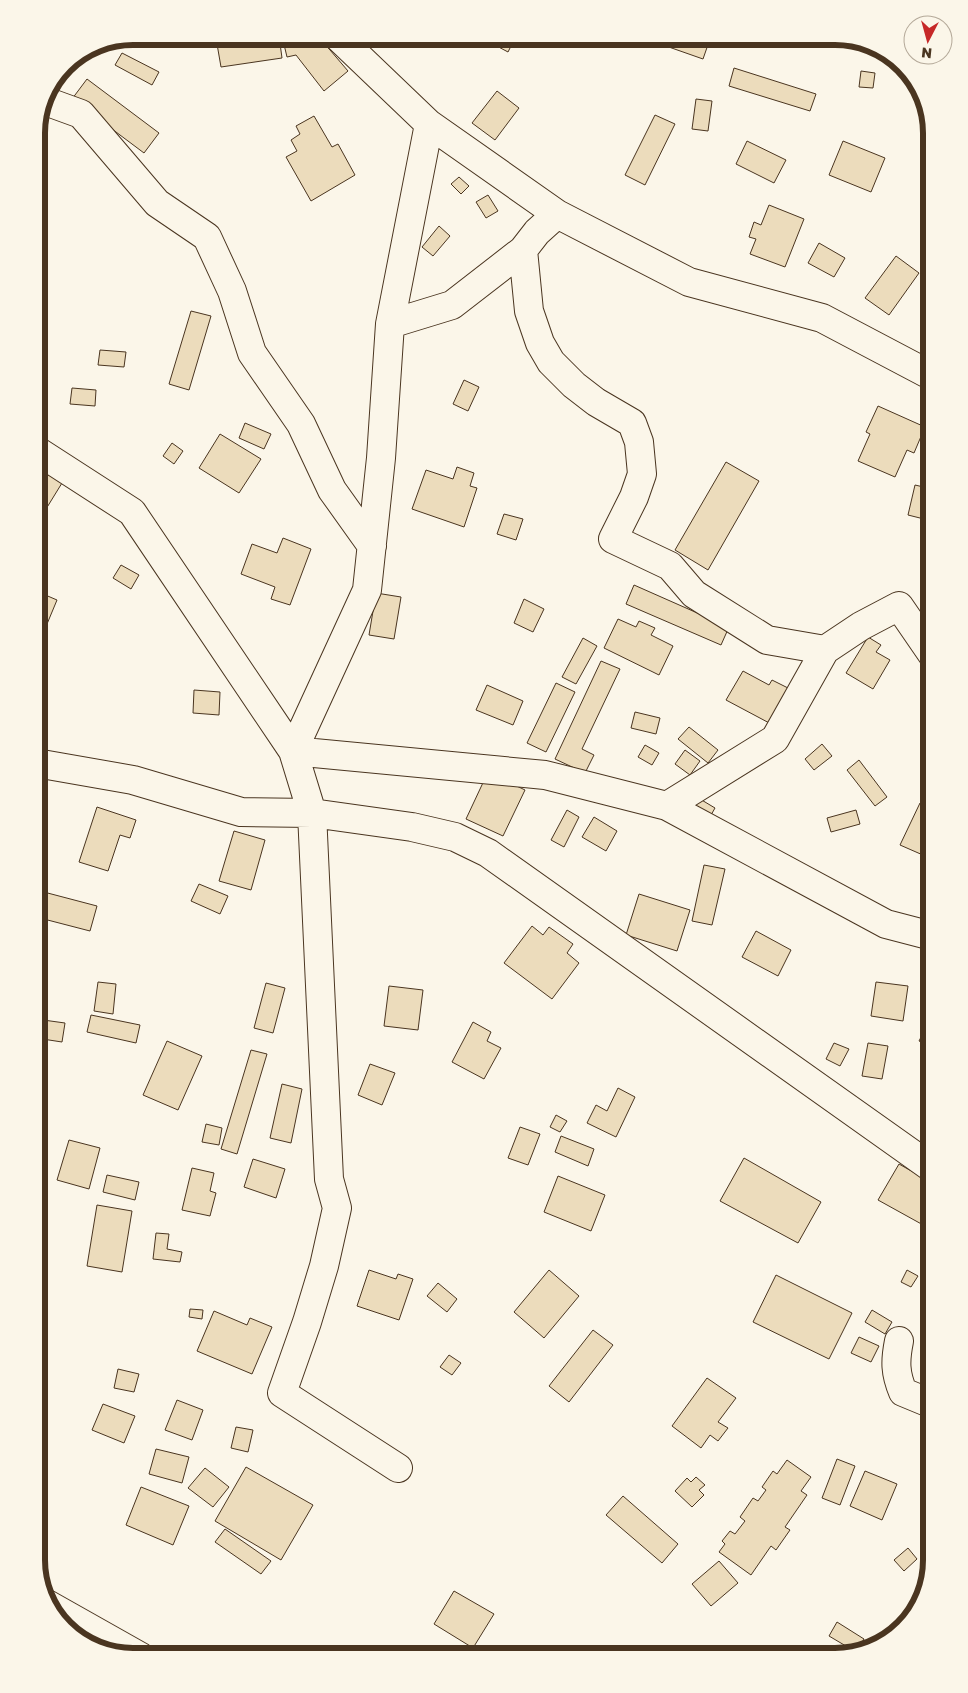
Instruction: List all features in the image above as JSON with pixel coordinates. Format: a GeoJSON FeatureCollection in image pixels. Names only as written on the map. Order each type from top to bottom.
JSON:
{"type":"FeatureCollection","features":[{"type":"Feature","properties":{"kind":"street"},"geometry":{"type":"LineString","coordinates":[[346,45],[429,124],[557,214],[689,282],[822,318],[923,371]]}},
{"type":"Feature","properties":{"kind":"street"},"geometry":{"type":"LineString","coordinates":[[51,103],[80,114],[157,203],[207,236],[232,291],[252,353],[301,424],[332,490],[372,546]]}},
{"type":"Feature","properties":{"kind":"street"},"geometry":{"type":"LineString","coordinates":[[293,751],[367,590],[381,458],[390,324],[429,124]]}},
{"type":"Feature","properties":{"kind":"street"},"geometry":{"type":"LineString","coordinates":[[390,324],[452,306],[522,250],[537,232],[557,214]]}},
{"type":"Feature","properties":{"kind":"street"},"geometry":{"type":"LineString","coordinates":[[522,250],[529,311],[540,343],[551,362],[574,385],[596,402],[632,423],[639,442],[642,474],[634,496],[613,540],[670,566],[694,594],[767,640],[825,650]]}},
{"type":"Feature","properties":{"kind":"street"},"geometry":{"type":"LineString","coordinates":[[45,456],[132,512],[293,751],[312,813],[329,1179],[338,1208],[324,1266],[282,1393],[398,1468]]}},
{"type":"Feature","properties":{"kind":"street"},"geometry":{"type":"LineString","coordinates":[[667,806],[774,739],[825,650],[862,626],[898,606],[923,641]]}},
{"type":"Feature","properties":{"kind":"street"},"geometry":{"type":"LineString","coordinates":[[293,751],[545,775],[667,806],[886,924],[923,934]]}},
{"type":"Feature","properties":{"kind":"street"},"geometry":{"type":"LineString","coordinates":[[45,765],[133,780],[241,812],[312,813],[412,827],[455,837],[488,853],[923,1162]]}},
{"type":"Feature","properties":{"kind":"street"},"geometry":{"type":"LineString","coordinates":[[899,1341],[896,1354],[896,1375],[903,1392],[923,1400]]}},
{"type":"Feature","properties":{"kind":"street"},"geometry":{"type":"LineString","coordinates":[[63,1613],[126,1648]]}},
{"type":"Feature","properties":{"kind":"building"},"geometry":{"type":"Polygon","coordinates":[[[217,45],[280,45],[282,58],[221,67],[217,45]]]}},
{"type":"Feature","properties":{"kind":"building"},"geometry":{"type":"Polygon","coordinates":[[[284,45],[326,45],[348,71],[324,91],[296,55],[287,57],[284,45]]]}},
{"type":"Feature","properties":{"kind":"building"},"geometry":{"type":"Polygon","coordinates":[[[495,45],[512,45],[508,52],[495,45]]]}},
{"type":"Feature","properties":{"kind":"building"},"geometry":{"type":"Polygon","coordinates":[[[663,45],[708,45],[703,59],[663,45]]]}},
{"type":"Feature","properties":{"kind":"building"},"geometry":{"type":"Polygon","coordinates":[[[122,53],[159,72],[152,85],[115,65],[122,53]]]}},
{"type":"Feature","properties":{"kind":"building"},"geometry":{"type":"Polygon","coordinates":[[[734,68],[816,94],[810,111],[729,86],[734,68]]]}},
{"type":"Feature","properties":{"kind":"building"},"geometry":{"type":"Polygon","coordinates":[[[861,71],[875,73],[873,88],[859,87],[861,71]]]}},
{"type":"Feature","properties":{"kind":"building"},"geometry":{"type":"Polygon","coordinates":[[[87,79],[159,133],[144,153],[72,99],[87,79]]]}},
{"type":"Feature","properties":{"kind":"building"},"geometry":{"type":"Polygon","coordinates":[[[497,91],[519,108],[495,140],[472,123],[497,91]]]}},
{"type":"Feature","properties":{"kind":"building"},"geometry":{"type":"Polygon","coordinates":[[[696,99],[712,101],[708,131],[692,129],[696,99]]]}},
{"type":"Feature","properties":{"kind":"building"},"geometry":{"type":"Polygon","coordinates":[[[655,115],[675,124],[645,185],[625,175],[655,115]]]}},
{"type":"Feature","properties":{"kind":"building"},"geometry":{"type":"Polygon","coordinates":[[[314,116],[332,147],[338,144],[355,175],[311,201],[286,157],[297,151],[291,140],[300,134],[296,126],[314,116]]]}},
{"type":"Feature","properties":{"kind":"building"},"geometry":{"type":"Polygon","coordinates":[[[747,141],[786,160],[774,183],[736,164],[747,141]]]}},
{"type":"Feature","properties":{"kind":"building"},"geometry":{"type":"Polygon","coordinates":[[[843,141],[885,158],[871,192],[829,175],[843,141]]]}},
{"type":"Feature","properties":{"kind":"building"},"geometry":{"type":"Polygon","coordinates":[[[459,177],[469,186],[461,194],[451,184],[459,177]]]}},
{"type":"Feature","properties":{"kind":"building"},"geometry":{"type":"Polygon","coordinates":[[[488,195],[498,211],[486,218],[476,202],[488,195]]]}},
{"type":"Feature","properties":{"kind":"building"},"geometry":{"type":"Polygon","coordinates":[[[769,205],[804,219],[785,267],[750,254],[756,239],[749,237],[754,222],[761,225],[769,205]]]}},
{"type":"Feature","properties":{"kind":"building"},"geometry":{"type":"Polygon","coordinates":[[[439,226],[450,236],[433,256],[422,247],[439,226]]]}},
{"type":"Feature","properties":{"kind":"building"},"geometry":{"type":"Polygon","coordinates":[[[819,243],[845,258],[834,277],[808,263],[819,243]]]}},
{"type":"Feature","properties":{"kind":"building"},"geometry":{"type":"Polygon","coordinates":[[[896,256],[919,273],[889,315],[865,298],[896,256]]]}},
{"type":"Feature","properties":{"kind":"building"},"geometry":{"type":"Polygon","coordinates":[[[191,311],[211,316],[189,390],[169,384],[191,311]]]}},
{"type":"Feature","properties":{"kind":"building"},"geometry":{"type":"Polygon","coordinates":[[[100,350],[126,352],[124,367],[98,365],[100,350]]]}},
{"type":"Feature","properties":{"kind":"building"},"geometry":{"type":"Polygon","coordinates":[[[464,380],[479,387],[468,411],[453,404],[464,380]]]}},
{"type":"Feature","properties":{"kind":"building"},"geometry":{"type":"Polygon","coordinates":[[[72,388],[96,390],[95,406],[70,404],[72,388]]]}},
{"type":"Feature","properties":{"kind":"building"},"geometry":{"type":"Polygon","coordinates":[[[878,406],[923,426],[923,432],[914,453],[907,450],[895,477],[858,461],[870,434],[866,432],[878,406]]]}},
{"type":"Feature","properties":{"kind":"building"},"geometry":{"type":"Polygon","coordinates":[[[245,423],[271,434],[264,449],[239,438],[245,423]]]}},
{"type":"Feature","properties":{"kind":"building"},"geometry":{"type":"Polygon","coordinates":[[[220,434],[261,459],[239,493],[199,468],[220,434]]]}},
{"type":"Feature","properties":{"kind":"building"},"geometry":{"type":"Polygon","coordinates":[[[172,443],[183,451],[174,464],[163,456],[172,443]]]}},
{"type":"Feature","properties":{"kind":"building"},"geometry":{"type":"Polygon","coordinates":[[[726,462],[759,481],[708,570],[675,550],[726,462]]]}},
{"type":"Feature","properties":{"kind":"building"},"geometry":{"type":"Polygon","coordinates":[[[457,467],[474,473],[470,486],[477,488],[464,527],[412,509],[426,470],[453,479],[457,467]]]}},
{"type":"Feature","properties":{"kind":"building"},"geometry":{"type":"Polygon","coordinates":[[[45,473],[62,483],[45,511],[45,473]]]}},
{"type":"Feature","properties":{"kind":"building"},"geometry":{"type":"Polygon","coordinates":[[[915,485],[923,487],[923,519],[908,515],[915,485]]]}},
{"type":"Feature","properties":{"kind":"building"},"geometry":{"type":"Polygon","coordinates":[[[504,514],[523,519],[516,540],[497,534],[504,514]]]}},
{"type":"Feature","properties":{"kind":"building"},"geometry":{"type":"Polygon","coordinates":[[[283,538],[311,549],[290,605],[271,599],[275,587],[241,574],[252,544],[277,553],[283,538]]]}},
{"type":"Feature","properties":{"kind":"building"},"geometry":{"type":"Polygon","coordinates":[[[121,565],[139,575],[131,589],[113,578],[121,565]]]}},
{"type":"Feature","properties":{"kind":"building"},"geometry":{"type":"Polygon","coordinates":[[[634,585],[729,627],[721,645],[626,604],[634,585]]]}},
{"type":"Feature","properties":{"kind":"building"},"geometry":{"type":"Polygon","coordinates":[[[376,593],[401,597],[394,639],[369,635],[376,593]]]}},
{"type":"Feature","properties":{"kind":"building"},"geometry":{"type":"Polygon","coordinates":[[[45,595],[57,600],[45,629],[45,595]]]}},
{"type":"Feature","properties":{"kind":"building"},"geometry":{"type":"Polygon","coordinates":[[[524,599],[544,609],[533,632],[514,623],[524,599]]]}},
{"type":"Feature","properties":{"kind":"building"},"geometry":{"type":"Polygon","coordinates":[[[618,619],[636,627],[639,621],[655,628],[651,635],[673,646],[659,675],[604,648],[618,619]]]}},
{"type":"Feature","properties":{"kind":"building"},"geometry":{"type":"Polygon","coordinates":[[[868,637],[881,645],[876,652],[890,660],[873,689],[846,673],[868,637]]]}},
{"type":"Feature","properties":{"kind":"building"},"geometry":{"type":"Polygon","coordinates":[[[583,638],[597,646],[576,684],[562,677],[583,638]]]}},
{"type":"Feature","properties":{"kind":"building"},"geometry":{"type":"Polygon","coordinates":[[[601,661],[620,669],[582,749],[594,755],[585,773],[555,759],[601,661]]]}},
{"type":"Feature","properties":{"kind":"building"},"geometry":{"type":"Polygon","coordinates":[[[743,671],[769,685],[772,680],[792,690],[773,725],[726,700],[743,671]]]}},
{"type":"Feature","properties":{"kind":"building"},"geometry":{"type":"Polygon","coordinates":[[[556,683],[575,692],[546,752],[527,743],[556,683]]]}},
{"type":"Feature","properties":{"kind":"building"},"geometry":{"type":"Polygon","coordinates":[[[487,685],[523,701],[513,725],[476,710],[487,685]]]}},
{"type":"Feature","properties":{"kind":"building"},"geometry":{"type":"Polygon","coordinates":[[[194,690],[220,692],[219,715],[193,713],[194,690]]]}},
{"type":"Feature","properties":{"kind":"building"},"geometry":{"type":"Polygon","coordinates":[[[635,712],[660,718],[656,734],[631,728],[635,712]]]}},
{"type":"Feature","properties":{"kind":"building"},"geometry":{"type":"Polygon","coordinates":[[[689,727],[718,750],[708,763],[678,739],[689,727]]]}},
{"type":"Feature","properties":{"kind":"building"},"geometry":{"type":"Polygon","coordinates":[[[822,744],[832,756],[814,770],[805,759],[822,744]]]}},
{"type":"Feature","properties":{"kind":"building"},"geometry":{"type":"Polygon","coordinates":[[[645,745],[659,753],[652,765],[638,757],[645,745]]]}},
{"type":"Feature","properties":{"kind":"building"},"geometry":{"type":"Polygon","coordinates":[[[685,750],[700,761],[690,775],[675,764],[685,750]]]}},
{"type":"Feature","properties":{"kind":"building"},"geometry":{"type":"Polygon","coordinates":[[[859,760],[887,797],[875,806],[847,770],[859,760]]]}},
{"type":"Feature","properties":{"kind":"building"},"geometry":{"type":"Polygon","coordinates":[[[488,772],[525,790],[503,836],[466,819],[488,772]]]}},
{"type":"Feature","properties":{"kind":"building"},"geometry":{"type":"Polygon","coordinates":[[[700,799],[715,808],[707,822],[691,812],[700,799]]]}},
{"type":"Feature","properties":{"kind":"building"},"geometry":{"type":"Polygon","coordinates":[[[920,803],[923,804],[923,855],[900,845],[920,803]]]}},
{"type":"Feature","properties":{"kind":"building"},"geometry":{"type":"Polygon","coordinates":[[[97,807],[136,820],[130,838],[120,835],[108,871],[79,862],[97,807]]]}},
{"type":"Feature","properties":{"kind":"building"},"geometry":{"type":"Polygon","coordinates":[[[567,810],[579,817],[564,847],[551,840],[567,810]]]}},
{"type":"Feature","properties":{"kind":"building"},"geometry":{"type":"Polygon","coordinates":[[[856,810],[860,824],[831,832],[827,818],[856,810]]]}},
{"type":"Feature","properties":{"kind":"building"},"geometry":{"type":"Polygon","coordinates":[[[594,817],[617,831],[606,851],[582,837],[594,817]]]}},
{"type":"Feature","properties":{"kind":"building"},"geometry":{"type":"Polygon","coordinates":[[[234,831],[265,840],[251,890],[219,881],[234,831]]]}},
{"type":"Feature","properties":{"kind":"building"},"geometry":{"type":"Polygon","coordinates":[[[704,865],[725,869],[712,925],[692,921],[704,865]]]}},
{"type":"Feature","properties":{"kind":"building"},"geometry":{"type":"Polygon","coordinates":[[[199,884],[228,896],[220,914],[191,901],[199,884]]]}},
{"type":"Feature","properties":{"kind":"building"},"geometry":{"type":"Polygon","coordinates":[[[45,892],[97,906],[90,931],[45,919],[45,892]]]}},
{"type":"Feature","properties":{"kind":"building"},"geometry":{"type":"Polygon","coordinates":[[[639,894],[690,910],[677,951],[626,935],[639,894]]]}},
{"type":"Feature","properties":{"kind":"building"},"geometry":{"type":"Polygon","coordinates":[[[532,926],[543,935],[549,927],[573,944],[567,953],[579,963],[552,999],[504,963],[532,926]]]}},
{"type":"Feature","properties":{"kind":"building"},"geometry":{"type":"Polygon","coordinates":[[[756,931],[791,950],[778,976],[742,957],[756,931]]]}},
{"type":"Feature","properties":{"kind":"building"},"geometry":{"type":"Polygon","coordinates":[[[98,982],[116,984],[113,1014],[94,1011],[98,982]]]}},
{"type":"Feature","properties":{"kind":"building"},"geometry":{"type":"Polygon","coordinates":[[[876,982],[908,986],[903,1021],[871,1016],[876,982]]]}},
{"type":"Feature","properties":{"kind":"building"},"geometry":{"type":"Polygon","coordinates":[[[266,983],[285,988],[273,1033],[254,1028],[266,983]]]}},
{"type":"Feature","properties":{"kind":"building"},"geometry":{"type":"Polygon","coordinates":[[[389,986],[423,990],[418,1030],[384,1026],[389,986]]]}},
{"type":"Feature","properties":{"kind":"building"},"geometry":{"type":"Polygon","coordinates":[[[91,1015],[140,1025],[136,1043],[87,1032],[91,1015]]]}},
{"type":"Feature","properties":{"kind":"building"},"geometry":{"type":"Polygon","coordinates":[[[45,1020],[65,1023],[62,1042],[45,1039],[45,1020]]]}},
{"type":"Feature","properties":{"kind":"building"},"geometry":{"type":"Polygon","coordinates":[[[473,1022],[491,1032],[487,1041],[501,1048],[484,1079],[452,1062],[473,1022]]]}},
{"type":"Feature","properties":{"kind":"building"},"geometry":{"type":"Polygon","coordinates":[[[923,1033],[923,1043],[919,1041],[923,1033]]]}},
{"type":"Feature","properties":{"kind":"building"},"geometry":{"type":"Polygon","coordinates":[[[167,1041],[202,1056],[178,1110],[143,1095],[167,1041]]]}},
{"type":"Feature","properties":{"kind":"building"},"geometry":{"type":"Polygon","coordinates":[[[834,1043],[849,1049],[840,1066],[826,1059],[834,1043]]]}},
{"type":"Feature","properties":{"kind":"building"},"geometry":{"type":"Polygon","coordinates":[[[868,1043],[888,1046],[882,1079],[862,1076],[868,1043]]]}},
{"type":"Feature","properties":{"kind":"building"},"geometry":{"type":"Polygon","coordinates":[[[251,1050],[267,1054],[237,1154],[221,1149],[251,1050]]]}},
{"type":"Feature","properties":{"kind":"building"},"geometry":{"type":"Polygon","coordinates":[[[370,1064],[395,1073],[382,1105],[358,1095],[370,1064]]]}},
{"type":"Feature","properties":{"kind":"building"},"geometry":{"type":"Polygon","coordinates":[[[282,1084],[302,1089],[291,1143],[270,1138],[282,1084]]]}},
{"type":"Feature","properties":{"kind":"building"},"geometry":{"type":"Polygon","coordinates":[[[618,1088],[635,1097],[616,1137],[587,1123],[596,1105],[607,1111],[618,1088]]]}},
{"type":"Feature","properties":{"kind":"building"},"geometry":{"type":"Polygon","coordinates":[[[556,1115],[567,1121],[560,1132],[550,1127],[556,1115]]]}},
{"type":"Feature","properties":{"kind":"building"},"geometry":{"type":"Polygon","coordinates":[[[206,1124],[222,1128],[219,1145],[202,1142],[206,1124]]]}},
{"type":"Feature","properties":{"kind":"building"},"geometry":{"type":"Polygon","coordinates":[[[520,1127],[540,1134],[528,1165],[508,1158],[520,1127]]]}},
{"type":"Feature","properties":{"kind":"building"},"geometry":{"type":"Polygon","coordinates":[[[561,1136],[594,1149],[588,1166],[555,1152],[561,1136]]]}},
{"type":"Feature","properties":{"kind":"building"},"geometry":{"type":"Polygon","coordinates":[[[69,1140],[100,1148],[89,1189],[57,1180],[69,1140]]]}},
{"type":"Feature","properties":{"kind":"building"},"geometry":{"type":"Polygon","coordinates":[[[744,1158],[821,1202],[798,1243],[720,1201],[744,1158]]]}},
{"type":"Feature","properties":{"kind":"building"},"geometry":{"type":"Polygon","coordinates":[[[253,1159],[285,1169],[276,1198],[244,1187],[253,1159]]]}},
{"type":"Feature","properties":{"kind":"building"},"geometry":{"type":"Polygon","coordinates":[[[899,1164],[923,1178],[923,1192],[921,1196],[923,1197],[923,1225],[878,1200],[899,1164]]]}},
{"type":"Feature","properties":{"kind":"building"},"geometry":{"type":"Polygon","coordinates":[[[192,1168],[214,1173],[210,1191],[216,1193],[210,1216],[182,1210],[192,1168]]]}},
{"type":"Feature","properties":{"kind":"building"},"geometry":{"type":"Polygon","coordinates":[[[107,1175],[139,1182],[135,1200],[103,1192],[107,1175]]]}},
{"type":"Feature","properties":{"kind":"building"},"geometry":{"type":"Polygon","coordinates":[[[558,1176],[605,1195],[591,1231],[544,1212],[558,1176]]]}},
{"type":"Feature","properties":{"kind":"building"},"geometry":{"type":"Polygon","coordinates":[[[97,1205],[132,1211],[122,1272],[87,1266],[97,1205]]]}},
{"type":"Feature","properties":{"kind":"building"},"geometry":{"type":"Polygon","coordinates":[[[156,1233],[169,1234],[167,1249],[182,1252],[180,1262],[153,1259],[156,1233]]]}},
{"type":"Feature","properties":{"kind":"building"},"geometry":{"type":"Polygon","coordinates":[[[369,1270],[396,1279],[398,1274],[413,1279],[399,1320],[357,1306],[369,1270]]]}},
{"type":"Feature","properties":{"kind":"building"},"geometry":{"type":"Polygon","coordinates":[[[549,1270],[579,1296],[544,1338],[514,1312],[549,1270]]]}},
{"type":"Feature","properties":{"kind":"building"},"geometry":{"type":"Polygon","coordinates":[[[907,1270],[918,1276],[911,1287],[901,1282],[907,1270]]]}},
{"type":"Feature","properties":{"kind":"building"},"geometry":{"type":"Polygon","coordinates":[[[776,1275],[852,1313],[829,1359],[753,1322],[776,1275]]]}},
{"type":"Feature","properties":{"kind":"building"},"geometry":{"type":"Polygon","coordinates":[[[438,1283],[457,1299],[447,1312],[427,1296],[438,1283]]]}},
{"type":"Feature","properties":{"kind":"building"},"geometry":{"type":"Polygon","coordinates":[[[190,1309],[203,1310],[202,1319],[189,1317],[190,1309]]]}},
{"type":"Feature","properties":{"kind":"building"},"geometry":{"type":"Polygon","coordinates":[[[872,1310],[892,1322],[885,1334],[865,1322],[872,1310]]]}},
{"type":"Feature","properties":{"kind":"building"},"geometry":{"type":"Polygon","coordinates":[[[214,1311],[247,1325],[250,1318],[272,1327],[252,1374],[197,1351],[214,1311]]]}},
{"type":"Feature","properties":{"kind":"building"},"geometry":{"type":"Polygon","coordinates":[[[593,1330],[613,1345],[569,1402],[549,1386],[593,1330]]]}},
{"type":"Feature","properties":{"kind":"building"},"geometry":{"type":"Polygon","coordinates":[[[859,1337],[879,1346],[871,1362],[851,1353],[859,1337]]]}},
{"type":"Feature","properties":{"kind":"building"},"geometry":{"type":"Polygon","coordinates":[[[449,1355],[461,1363],[452,1375],[440,1367],[449,1355]]]}},
{"type":"Feature","properties":{"kind":"building"},"geometry":{"type":"Polygon","coordinates":[[[118,1369],[139,1374],[134,1392],[114,1388],[118,1369]]]}},
{"type":"Feature","properties":{"kind":"building"},"geometry":{"type":"Polygon","coordinates":[[[707,1378],[736,1398],[718,1422],[728,1428],[718,1441],[710,1435],[701,1448],[672,1426],[707,1378]]]}},
{"type":"Feature","properties":{"kind":"building"},"geometry":{"type":"Polygon","coordinates":[[[177,1400],[203,1410],[192,1440],[165,1430],[177,1400]]]}},
{"type":"Feature","properties":{"kind":"building"},"geometry":{"type":"Polygon","coordinates":[[[103,1404],[135,1416],[124,1443],[92,1430],[103,1404]]]}},
{"type":"Feature","properties":{"kind":"building"},"geometry":{"type":"Polygon","coordinates":[[[236,1427],[253,1430],[248,1452],[231,1448],[236,1427]]]}},
{"type":"Feature","properties":{"kind":"building"},"geometry":{"type":"Polygon","coordinates":[[[156,1449],[189,1457],[182,1483],[149,1474],[156,1449]]]}},
{"type":"Feature","properties":{"kind":"building"},"geometry":{"type":"Polygon","coordinates":[[[837,1459],[855,1466],[840,1505],[822,1498],[837,1459]]]}},
{"type":"Feature","properties":{"kind":"building"},"geometry":{"type":"Polygon","coordinates":[[[787,1460],[811,1477],[801,1491],[807,1495],[785,1527],[790,1530],[776,1550],[771,1546],[751,1575],[719,1552],[725,1544],[722,1541],[730,1531],[735,1534],[745,1521],[740,1517],[753,1498],[758,1501],[766,1490],[762,1487],[773,1471],[777,1474],[787,1460]]]}},
{"type":"Feature","properties":{"kind":"building"},"geometry":{"type":"Polygon","coordinates":[[[246,1467],[313,1505],[281,1560],[215,1521],[246,1467]]]}},
{"type":"Feature","properties":{"kind":"building"},"geometry":{"type":"Polygon","coordinates":[[[205,1468],[229,1487],[213,1507],[188,1488],[205,1468]]]}},
{"type":"Feature","properties":{"kind":"building"},"geometry":{"type":"Polygon","coordinates":[[[865,1471],[897,1484],[882,1520],[850,1506],[865,1471]]]}},
{"type":"Feature","properties":{"kind":"building"},"geometry":{"type":"Polygon","coordinates":[[[696,1477],[705,1485],[699,1490],[704,1495],[692,1507],[675,1491],[687,1478],[691,1482],[696,1477]]]}},
{"type":"Feature","properties":{"kind":"building"},"geometry":{"type":"Polygon","coordinates":[[[141,1487],[189,1506],[173,1545],[126,1525],[141,1487]]]}},
{"type":"Feature","properties":{"kind":"building"},"geometry":{"type":"Polygon","coordinates":[[[623,1496],[678,1544],[662,1563],[606,1515],[623,1496]]]}},
{"type":"Feature","properties":{"kind":"building"},"geometry":{"type":"Polygon","coordinates":[[[225,1529],[271,1561],[261,1574],[215,1542],[225,1529]]]}},
{"type":"Feature","properties":{"kind":"building"},"geometry":{"type":"Polygon","coordinates":[[[908,1548],[917,1559],[904,1571],[894,1560],[908,1548]]]}},
{"type":"Feature","properties":{"kind":"building"},"geometry":{"type":"Polygon","coordinates":[[[719,1561],[738,1583],[711,1606],[692,1584],[719,1561]]]}},
{"type":"Feature","properties":{"kind":"building"},"geometry":{"type":"Polygon","coordinates":[[[454,1591],[494,1614],[473,1648],[434,1624],[454,1591]]]}},
{"type":"Feature","properties":{"kind":"building"},"geometry":{"type":"Polygon","coordinates":[[[837,1622],[864,1639],[861,1643],[847,1647],[829,1636],[837,1622]]]}}]}
